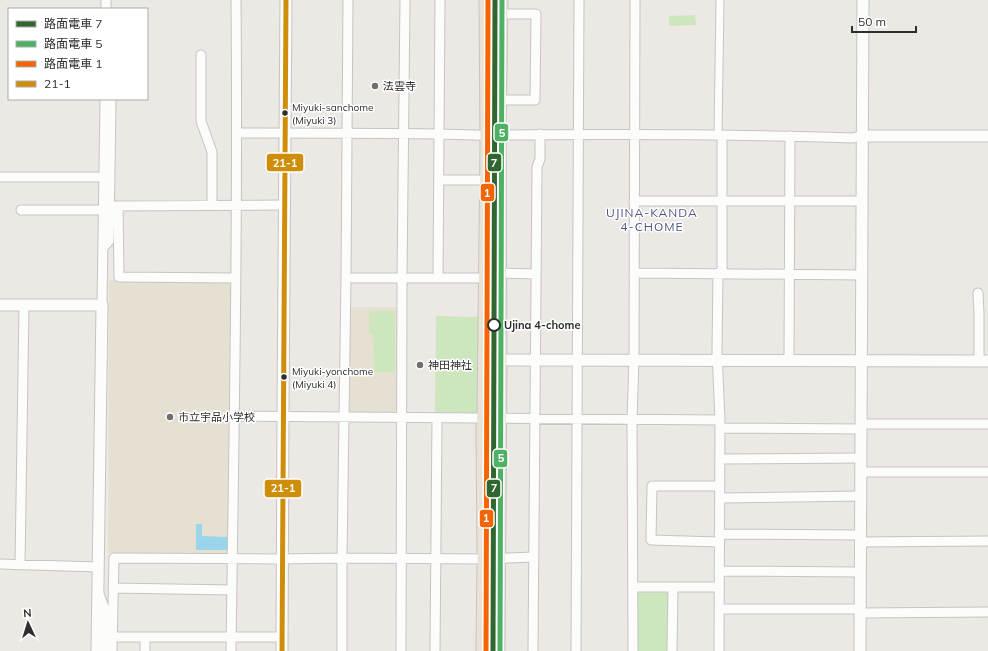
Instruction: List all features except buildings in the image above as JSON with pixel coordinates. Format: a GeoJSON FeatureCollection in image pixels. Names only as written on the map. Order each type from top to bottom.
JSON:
{"type":"FeatureCollection","features":[{"type":"Feature","properties":{"kind":"highway"},"geometry":{"type":"LineString","coordinates":[[484,651],[491,559],[493,360],[493,135],[487,0]]}},
{"type":"Feature","properties":{"kind":"highway"},"geometry":{"type":"LineString","coordinates":[[493,276],[487,180],[499,100],[500,7]]}},
{"type":"Feature","properties":{"kind":"highway"},"geometry":{"type":"LineString","coordinates":[[491,559],[497,651]]}},
{"type":"Feature","properties":{"kind":"street"},"geometry":{"type":"LineString","coordinates":[[231,651],[235,416],[237,133],[236,0]]}},
{"type":"Feature","properties":{"kind":"street"},"geometry":{"type":"LineString","coordinates":[[282,651],[286,0]]}},
{"type":"Feature","properties":{"kind":"street"},"geometry":{"type":"LineString","coordinates":[[342,651],[348,0]]}},
{"type":"Feature","properties":{"kind":"street"},"geometry":{"type":"LineString","coordinates":[[401,651],[402,278],[405,0]]}},
{"type":"Feature","properties":{"kind":"street"},"geometry":{"type":"LineString","coordinates":[[438,278],[440,0]]}},
{"type":"Feature","properties":{"kind":"street"},"geometry":{"type":"LineString","coordinates":[[576,651],[579,0]]}},
{"type":"Feature","properties":{"kind":"street"},"geometry":{"type":"LineString","coordinates":[[633,651],[632,420],[634,360],[635,0]]}},
{"type":"Feature","properties":{"kind":"street"},"geometry":{"type":"LineString","coordinates":[[719,651],[720,424],[718,361],[722,201],[720,135],[720,0]]}},
{"type":"Feature","properties":{"kind":"street"},"geometry":{"type":"LineString","coordinates":[[860,651],[863,0]]}},
{"type":"Feature","properties":{"kind":"street"},"geometry":{"type":"LineString","coordinates":[[499,100],[535,100],[536,14],[500,7]]}},
{"type":"Feature","properties":{"kind":"street"},"geometry":{"type":"LineString","coordinates":[[201,55],[201,121],[212,152],[212,205]]}},
{"type":"Feature","properties":{"kind":"street"},"geometry":{"type":"LineString","coordinates":[[105,100],[103,177],[110,207],[118,277],[236,278]]}},
{"type":"Feature","properties":{"kind":"street"},"geometry":{"type":"LineString","coordinates":[[97,651],[103,248],[110,207],[112,100]]}},
{"type":"Feature","properties":{"kind":"street"},"geometry":{"type":"LineString","coordinates":[[237,133],[720,135],[852,138],[862,136],[988,136]]}},
{"type":"Feature","properties":{"kind":"street"},"geometry":{"type":"LineString","coordinates":[[533,651],[537,167],[540,159],[540,134]]}},
{"type":"Feature","properties":{"kind":"street"},"geometry":{"type":"LineString","coordinates":[[789,361],[790,136]]}},
{"type":"Feature","properties":{"kind":"street"},"geometry":{"type":"LineString","coordinates":[[0,177],[103,177]]}},
{"type":"Feature","properties":{"kind":"street"},"geometry":{"type":"LineString","coordinates":[[439,180],[487,180]]}},
{"type":"Feature","properties":{"kind":"street"},"geometry":{"type":"LineString","coordinates":[[634,201],[862,201]]}},
{"type":"Feature","properties":{"kind":"street"},"geometry":{"type":"LineString","coordinates":[[21,210],[212,205],[284,205]]}},
{"type":"Feature","properties":{"kind":"street"},"geometry":{"type":"LineString","coordinates":[[634,273],[862,275]]}},
{"type":"Feature","properties":{"kind":"street"},"geometry":{"type":"LineString","coordinates":[[346,278],[438,278],[536,274]]}},
{"type":"Feature","properties":{"kind":"street"},"geometry":{"type":"LineString","coordinates":[[493,360],[984,361],[984,315],[978,293]]}},
{"type":"Feature","properties":{"kind":"street"},"geometry":{"type":"LineString","coordinates":[[0,305],[102,305]]}},
{"type":"Feature","properties":{"kind":"street"},"geometry":{"type":"LineString","coordinates":[[20,565],[24,305]]}},
{"type":"Feature","properties":{"kind":"street"},"geometry":{"type":"LineString","coordinates":[[235,416],[578,419],[720,424],[861,426],[988,424]]}},
{"type":"Feature","properties":{"kind":"street"},"geometry":{"type":"LineString","coordinates":[[435,651],[437,418]]}},
{"type":"Feature","properties":{"kind":"street"},"geometry":{"type":"LineString","coordinates":[[720,459],[861,458]]}},
{"type":"Feature","properties":{"kind":"street"},"geometry":{"type":"LineString","coordinates":[[861,472],[988,472]]}},
{"type":"Feature","properties":{"kind":"street"},"geometry":{"type":"LineString","coordinates":[[720,486],[652,486],[651,540],[719,538],[860,538],[988,541]]}},
{"type":"Feature","properties":{"kind":"street"},"geometry":{"type":"LineString","coordinates":[[720,498],[861,496]]}},
{"type":"Feature","properties":{"kind":"street"},"geometry":{"type":"LineString","coordinates":[[112,651],[114,558],[491,559],[534,557]]}},
{"type":"Feature","properties":{"kind":"street"},"geometry":{"type":"LineString","coordinates":[[0,564],[98,567]]}},
{"type":"Feature","properties":{"kind":"street"},"geometry":{"type":"LineString","coordinates":[[719,571],[860,572]]}},
{"type":"Feature","properties":{"kind":"street"},"geometry":{"type":"LineString","coordinates":[[633,587],[719,587]]}},
{"type":"Feature","properties":{"kind":"street"},"geometry":{"type":"LineString","coordinates":[[672,651],[673,587]]}},
{"type":"Feature","properties":{"kind":"street"},"geometry":{"type":"LineString","coordinates":[[113,588],[232,590]]}},
{"type":"Feature","properties":{"kind":"street"},"geometry":{"type":"LineString","coordinates":[[98,592],[104,607],[104,651]]}},
{"type":"Feature","properties":{"kind":"street"},"geometry":{"type":"LineString","coordinates":[[719,609],[988,612]]}},
{"type":"Feature","properties":{"kind":"street"},"geometry":{"type":"LineString","coordinates":[[113,637],[282,637]]}},
{"type":"Feature","properties":{"kind":"street"},"geometry":{"type":"LineString","coordinates":[[145,637],[145,651]]}},
{"type":"Feature","properties":{"kind":"shaded area","name":"市立宇品小学校"},"geometry":{"type":"Polygon","coordinates":[[[117,279],[232,280],[231,555],[108,553],[109,281],[117,279]]]}},
{"type":"Feature","properties":{"kind":"shaded area"},"geometry":{"type":"Polygon","coordinates":[[[348,307],[398,307],[398,409],[395,412],[352,413],[348,410],[348,307]]]}},
{"type":"Feature","properties":{"kind":"green space"},"geometry":{"type":"Polygon","coordinates":[[[695,15],[696,25],[669,26],[669,16],[695,15]]]}},
{"type":"Feature","properties":{"kind":"green space"},"geometry":{"type":"Polygon","coordinates":[[[369,311],[395,311],[395,372],[374,372],[373,334],[369,334],[369,311]]]}},
{"type":"Feature","properties":{"kind":"green space"},"geometry":{"type":"Polygon","coordinates":[[[436,316],[479,317],[479,410],[476,414],[435,414],[436,316]]]}},
{"type":"Feature","properties":{"kind":"green space"},"geometry":{"type":"Polygon","coordinates":[[[639,591],[664,591],[670,596],[670,651],[636,651],[636,594],[639,591]]]}},
{"type":"Feature","properties":{"kind":"water"},"geometry":{"type":"Polygon","coordinates":[[[196,524],[202,524],[202,536],[227,537],[227,550],[196,550],[196,524]]]}},
{"type":"Feature","properties":{"kind":"tram line","name":"1"},"geometry":{"type":"LineString","coordinates":[[486,651],[488,0]]}},
{"type":"Feature","properties":{"kind":"tram line","name":"7"},"geometry":{"type":"LineString","coordinates":[[493,651],[495,0]]}},
{"type":"Feature","properties":{"kind":"tram line","name":"5"},"geometry":{"type":"LineString","coordinates":[[500,651],[502,0]]}},
{"type":"Feature","properties":{"kind":"transit line","name":"21-1"},"geometry":{"type":"LineString","coordinates":[[282,651],[286,0]]}},
{"type":"Feature","properties":{"kind":"place","name":"法雲寺"},"geometry":{"type":"Point","coordinates":[375,86]}},
{"type":"Feature","properties":{"kind":"place","name":"Miyuki-sanchome (Miyuki 3)"},"geometry":{"type":"Point","coordinates":[285,113]}},
{"type":"Feature","properties":{"kind":"place","name":"Ujina 4-chome"},"geometry":{"type":"Point","coordinates":[494,325]}},
{"type":"Feature","properties":{"kind":"place","name":"神田神社"},"geometry":{"type":"Point","coordinates":[420,365]}},
{"type":"Feature","properties":{"kind":"place","name":"Miyuki-yonchome (Miyuki 4)"},"geometry":{"type":"Point","coordinates":[284,377]}},
{"type":"Feature","properties":{"kind":"place","name":"市立宇品小学校"},"geometry":{"type":"Point","coordinates":[170,417]}},
{"type":"Feature","properties":{"kind":"district","name":"UJINA-KANDA 4-CHOME"},"geometry":{"type":"Point","coordinates":[652,219]}}]}
